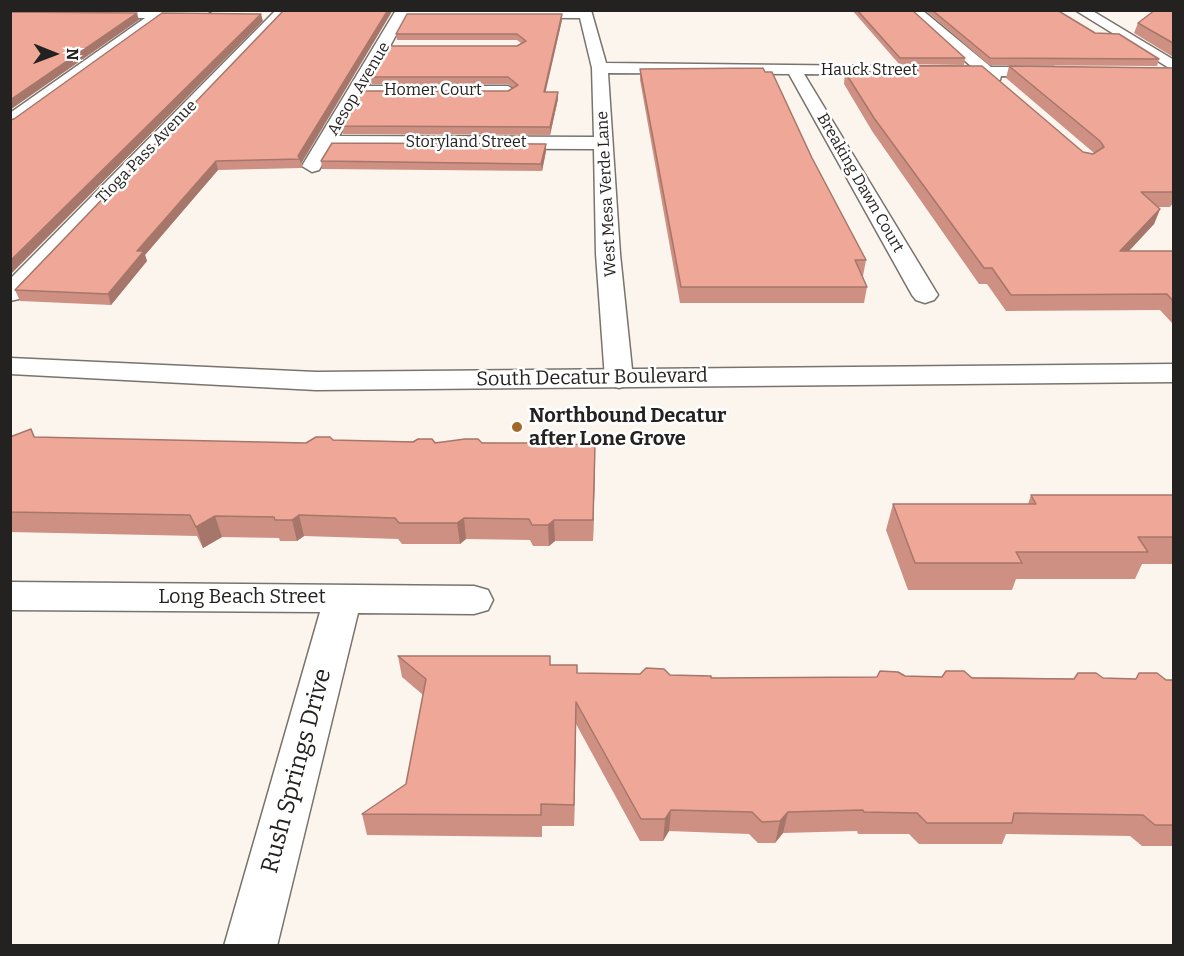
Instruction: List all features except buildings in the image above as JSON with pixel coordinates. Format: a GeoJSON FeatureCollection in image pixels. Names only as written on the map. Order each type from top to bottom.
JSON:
{"type":"FeatureCollection","features":[{"type":"Feature","properties":{"kind":"street"},"geometry":{"type":"LineString","coordinates":[[1081,10],[1173,67]]}},
{"type":"Feature","properties":{"kind":"street"},"geometry":{"type":"LineString","coordinates":[[402,12],[584,12]]}},
{"type":"Feature","properties":{"kind":"street","name":"Aesop Avenue"},"geometry":{"type":"LineString","coordinates":[[312,166],[358,91],[402,12]]}},
{"type":"Feature","properties":{"kind":"street","name":"West Mesa Verde Lane"},"geometry":{"type":"LineString","coordinates":[[584,12],[600,68],[608,254],[620,379]]}},
{"type":"Feature","properties":{"kind":"street"},"geometry":{"type":"LineString","coordinates":[[10,13],[220,15]]}},
{"type":"Feature","properties":{"kind":"street"},"geometry":{"type":"LineString","coordinates":[[10,30],[40,13]]}},
{"type":"Feature","properties":{"kind":"street"},"geometry":{"type":"LineString","coordinates":[[256,15],[282,13]]}},
{"type":"Feature","properties":{"kind":"street","name":"Tioga Pass Avenue"},"geometry":{"type":"LineString","coordinates":[[10,294],[282,13]]}},
{"type":"Feature","properties":{"kind":"street"},"geometry":{"type":"LineString","coordinates":[[917,13],[1004,86]]}},
{"type":"Feature","properties":{"kind":"street"},"geometry":{"type":"LineString","coordinates":[[10,122],[160,14]]}},
{"type":"Feature","properties":{"kind":"street"},"geometry":{"type":"LineString","coordinates":[[384,46],[406,46]]}},
{"type":"Feature","properties":{"kind":"street","name":"Hauck Street"},"geometry":{"type":"LineString","coordinates":[[600,68],[1069,72]]}},
{"type":"Feature","properties":{"kind":"street","name":"Breaking Dawn Court"},"geometry":{"type":"LineString","coordinates":[[794,70],[925,295]]}},
{"type":"Feature","properties":{"kind":"street"},"geometry":{"type":"LineString","coordinates":[[1150,73],[1173,73]]}},
{"type":"Feature","properties":{"kind":"street","name":"Homer Court"},"geometry":{"type":"LineString","coordinates":[[358,91],[508,91]]}},
{"type":"Feature","properties":{"kind":"street","name":"Storyland Street"},"geometry":{"type":"LineString","coordinates":[[327,142],[605,143]]}},
{"type":"Feature","properties":{"kind":"street"},"geometry":{"type":"LineString","coordinates":[[10,265],[37,266]]}},
{"type":"Feature","properties":{"kind":"street","name":"South Decatur Boulevard"},"geometry":{"type":"LineString","coordinates":[[14,370],[316,381],[1173,373]]}},
{"type":"Feature","properties":{"kind":"street","name":"Long Beach Street"},"geometry":{"type":"LineString","coordinates":[[10,596],[343,597],[474,600]]}},
{"type":"Feature","properties":{"kind":"street","name":"Rush Springs Drive"},"geometry":{"type":"LineString","coordinates":[[250,945],[343,597]]}},
{"type":"Feature","properties":{"kind":"place","name":"Northbound Decatur after Lone Grove"},"geometry":{"type":"Point","coordinates":[517,427]}}]}
